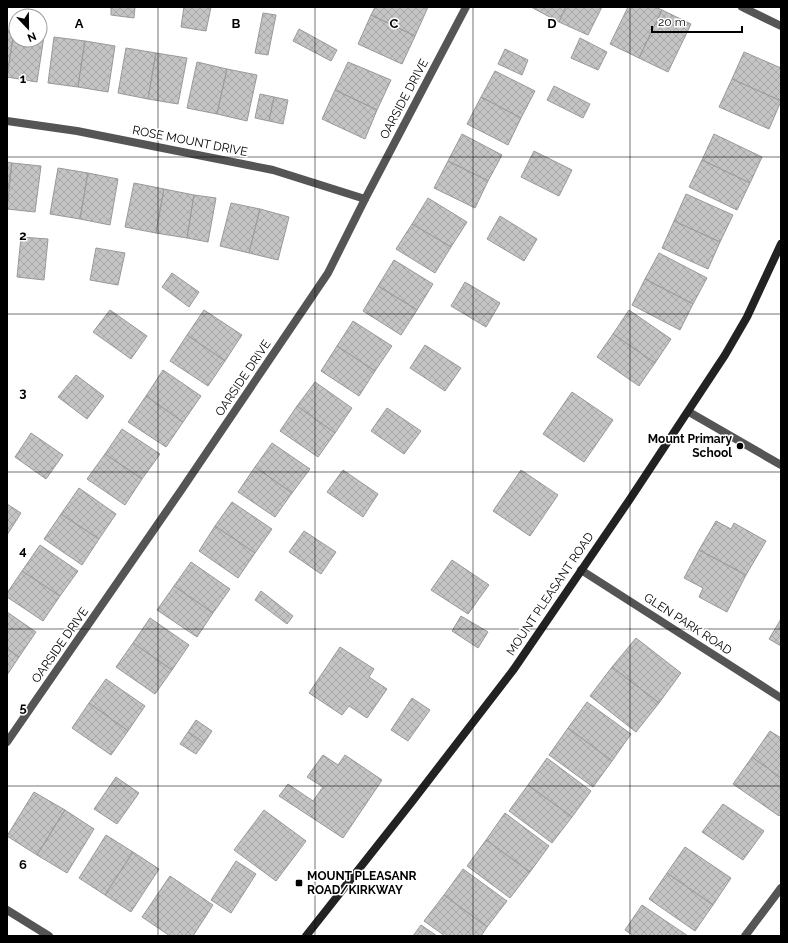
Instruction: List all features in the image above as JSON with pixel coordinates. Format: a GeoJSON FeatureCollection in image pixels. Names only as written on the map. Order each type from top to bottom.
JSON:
{"type":"FeatureCollection","features":[{"type":"Feature","properties":{"kind":"street","name":"OARSIDE DRIVE"},"geometry":{"type":"LineString","coordinates":[[7,742],[182,490],[328,273],[365,199],[466,7]]}},
{"type":"Feature","properties":{"kind":"street"},"geometry":{"type":"LineString","coordinates":[[742,7],[781,26]]}},
{"type":"Feature","properties":{"kind":"street","name":"ROSE MOUNT DRIVE"},"geometry":{"type":"LineString","coordinates":[[7,121],[77,131],[273,170],[365,199]]}},
{"type":"Feature","properties":{"kind":"street","name":"MOUNT PLEASANT ROAD"},"geometry":{"type":"LineString","coordinates":[[306,936],[412,802],[514,669],[689,412],[748,317],[781,244]]}},
{"type":"Feature","properties":{"kind":"street"},"geometry":{"type":"LineString","coordinates":[[689,412],[781,465]]}},
{"type":"Feature","properties":{"kind":"street","name":"GLEN PARK ROAD"},"geometry":{"type":"LineString","coordinates":[[581,570],[781,698]]}},
{"type":"Feature","properties":{"kind":"street"},"geometry":{"type":"LineString","coordinates":[[745,936],[781,888]]}},
{"type":"Feature","properties":{"kind":"street"},"geometry":{"type":"LineString","coordinates":[[7,910],[49,936]]}},
{"type":"Feature","properties":{"kind":"building"},"geometry":{"type":"Polygon","coordinates":[[[111,7],[135,7],[134,18],[111,15],[111,7]]]}},
{"type":"Feature","properties":{"kind":"building"},"geometry":{"type":"Polygon","coordinates":[[[184,7],[211,7],[206,31],[181,27],[184,7]]]}},
{"type":"Feature","properties":{"kind":"building"},"geometry":{"type":"Polygon","coordinates":[[[375,7],[428,7],[415,36],[371,15],[375,7]]]}},
{"type":"Feature","properties":{"kind":"building"},"geometry":{"type":"Polygon","coordinates":[[[531,7],[566,7],[559,22],[531,7]]]}},
{"type":"Feature","properties":{"kind":"building"},"geometry":{"type":"Polygon","coordinates":[[[566,7],[602,7],[588,35],[559,22],[566,7]]]}},
{"type":"Feature","properties":{"kind":"building"},"geometry":{"type":"Polygon","coordinates":[[[628,7],[655,7],[662,10],[639,58],[610,44],[628,7]]]}},
{"type":"Feature","properties":{"kind":"building"},"geometry":{"type":"Polygon","coordinates":[[[662,10],[691,24],[668,72],[639,58],[662,10]]]}},
{"type":"Feature","properties":{"kind":"building"},"geometry":{"type":"Polygon","coordinates":[[[263,13],[276,15],[268,55],[255,53],[263,13]]]}},
{"type":"Feature","properties":{"kind":"building"},"geometry":{"type":"Polygon","coordinates":[[[371,15],[415,36],[402,64],[358,44],[371,15]]]}},
{"type":"Feature","properties":{"kind":"building"},"geometry":{"type":"Polygon","coordinates":[[[299,29],[337,50],[331,61],[293,41],[299,29]]]}},
{"type":"Feature","properties":{"kind":"building"},"geometry":{"type":"Polygon","coordinates":[[[7,30],[8,48],[11,48],[7,77],[7,30]]]}},
{"type":"Feature","properties":{"kind":"building"},"geometry":{"type":"Polygon","coordinates":[[[54,37],[85,41],[78,87],[48,83],[54,37]]]}},
{"type":"Feature","properties":{"kind":"building"},"geometry":{"type":"Polygon","coordinates":[[[580,38],[607,52],[598,70],[571,58],[580,38]]]}},
{"type":"Feature","properties":{"kind":"building"},"geometry":{"type":"Polygon","coordinates":[[[85,41],[115,46],[108,92],[78,87],[85,41]]]}},
{"type":"Feature","properties":{"kind":"building"},"geometry":{"type":"Polygon","coordinates":[[[11,48],[42,48],[37,82],[7,77],[11,48]]]}},
{"type":"Feature","properties":{"kind":"building"},"geometry":{"type":"Polygon","coordinates":[[[126,48],[156,53],[148,99],[118,93],[126,48]]]}},
{"type":"Feature","properties":{"kind":"building"},"geometry":{"type":"Polygon","coordinates":[[[505,49],[528,60],[522,75],[498,64],[505,49]]]}},
{"type":"Feature","properties":{"kind":"building"},"geometry":{"type":"Polygon","coordinates":[[[744,52],[781,68],[781,101],[732,79],[744,52]]]}},
{"type":"Feature","properties":{"kind":"building"},"geometry":{"type":"Polygon","coordinates":[[[156,53],[187,58],[178,104],[148,99],[156,53]]]}},
{"type":"Feature","properties":{"kind":"building"},"geometry":{"type":"Polygon","coordinates":[[[197,62],[227,69],[217,114],[187,108],[197,62]]]}},
{"type":"Feature","properties":{"kind":"building"},"geometry":{"type":"Polygon","coordinates":[[[348,62],[391,80],[377,110],[335,90],[348,62]]]}},
{"type":"Feature","properties":{"kind":"building"},"geometry":{"type":"Polygon","coordinates":[[[227,69],[257,75],[247,121],[217,114],[227,69]]]}},
{"type":"Feature","properties":{"kind":"building"},"geometry":{"type":"Polygon","coordinates":[[[495,71],[535,91],[521,118],[481,97],[495,71]]]}},
{"type":"Feature","properties":{"kind":"building"},"geometry":{"type":"Polygon","coordinates":[[[732,79],[781,101],[769,129],[719,107],[732,79]]]}},
{"type":"Feature","properties":{"kind":"building"},"geometry":{"type":"Polygon","coordinates":[[[554,86],[590,104],[583,118],[547,100],[554,86]]]}},
{"type":"Feature","properties":{"kind":"building"},"geometry":{"type":"Polygon","coordinates":[[[335,90],[377,110],[365,139],[322,119],[335,90]]]}},
{"type":"Feature","properties":{"kind":"building"},"geometry":{"type":"Polygon","coordinates":[[[260,94],[274,97],[269,121],[255,118],[260,94]]]}},
{"type":"Feature","properties":{"kind":"building"},"geometry":{"type":"Polygon","coordinates":[[[274,97],[288,100],[283,124],[269,121],[274,97]]]}},
{"type":"Feature","properties":{"kind":"building"},"geometry":{"type":"Polygon","coordinates":[[[481,97],[521,118],[508,145],[467,124],[481,97]]]}},
{"type":"Feature","properties":{"kind":"building"},"geometry":{"type":"Polygon","coordinates":[[[462,134],[502,155],[488,181],[448,161],[462,134]]]}},
{"type":"Feature","properties":{"kind":"building"},"geometry":{"type":"Polygon","coordinates":[[[714,134],[762,157],[750,183],[702,160],[714,134]]]}},
{"type":"Feature","properties":{"kind":"building"},"geometry":{"type":"Polygon","coordinates":[[[534,151],[572,170],[559,196],[521,177],[534,151]]]}},
{"type":"Feature","properties":{"kind":"building"},"geometry":{"type":"Polygon","coordinates":[[[702,160],[750,183],[737,210],[689,187],[702,160]]]}},
{"type":"Feature","properties":{"kind":"building"},"geometry":{"type":"Polygon","coordinates":[[[448,161],[488,181],[475,208],[434,188],[448,161]]]}},
{"type":"Feature","properties":{"kind":"building"},"geometry":{"type":"Polygon","coordinates":[[[7,162],[12,163],[7,197],[7,162]]]}},
{"type":"Feature","properties":{"kind":"building"},"geometry":{"type":"Polygon","coordinates":[[[12,163],[41,166],[35,212],[7,209],[12,163]]]}},
{"type":"Feature","properties":{"kind":"building"},"geometry":{"type":"Polygon","coordinates":[[[58,168],[88,173],[80,219],[50,214],[58,168]]]}},
{"type":"Feature","properties":{"kind":"building"},"geometry":{"type":"Polygon","coordinates":[[[88,173],[118,179],[110,225],[80,219],[88,173]]]}},
{"type":"Feature","properties":{"kind":"building"},"geometry":{"type":"Polygon","coordinates":[[[134,183],[164,189],[156,233],[125,227],[134,183]]]}},
{"type":"Feature","properties":{"kind":"building"},"geometry":{"type":"Polygon","coordinates":[[[164,189],[194,195],[187,238],[156,233],[164,189]]]}},
{"type":"Feature","properties":{"kind":"building"},"geometry":{"type":"Polygon","coordinates":[[[686,194],[733,215],[720,242],[674,221],[686,194]]]}},
{"type":"Feature","properties":{"kind":"building"},"geometry":{"type":"Polygon","coordinates":[[[194,195],[216,198],[208,242],[187,238],[194,195]]]}},
{"type":"Feature","properties":{"kind":"building"},"geometry":{"type":"Polygon","coordinates":[[[428,198],[467,222],[451,247],[412,224],[428,198]]]}},
{"type":"Feature","properties":{"kind":"building"},"geometry":{"type":"Polygon","coordinates":[[[231,203],[260,209],[249,253],[220,246],[231,203]]]}},
{"type":"Feature","properties":{"kind":"building"},"geometry":{"type":"Polygon","coordinates":[[[260,209],[289,217],[278,260],[249,253],[260,209]]]}},
{"type":"Feature","properties":{"kind":"building"},"geometry":{"type":"Polygon","coordinates":[[[500,216],[537,239],[524,261],[487,239],[500,216]]]}},
{"type":"Feature","properties":{"kind":"building"},"geometry":{"type":"Polygon","coordinates":[[[674,221],[720,242],[708,269],[662,248],[674,221]]]}},
{"type":"Feature","properties":{"kind":"building"},"geometry":{"type":"Polygon","coordinates":[[[412,224],[451,247],[435,273],[396,249],[412,224]]]}},
{"type":"Feature","properties":{"kind":"building"},"geometry":{"type":"Polygon","coordinates":[[[21,237],[48,239],[44,280],[17,277],[21,237]]]}},
{"type":"Feature","properties":{"kind":"building"},"geometry":{"type":"Polygon","coordinates":[[[96,248],[125,253],[118,285],[90,280],[96,248]]]}},
{"type":"Feature","properties":{"kind":"building"},"geometry":{"type":"Polygon","coordinates":[[[659,253],[707,278],[693,304],[645,279],[659,253]]]}},
{"type":"Feature","properties":{"kind":"building"},"geometry":{"type":"Polygon","coordinates":[[[394,260],[433,284],[417,310],[378,286],[394,260]]]}},
{"type":"Feature","properties":{"kind":"building"},"geometry":{"type":"Polygon","coordinates":[[[172,273],[199,292],[189,307],[162,287],[172,273]]]}},
{"type":"Feature","properties":{"kind":"building"},"geometry":{"type":"Polygon","coordinates":[[[645,279],[693,304],[680,330],[632,305],[645,279]]]}},
{"type":"Feature","properties":{"kind":"building"},"geometry":{"type":"Polygon","coordinates":[[[465,282],[500,303],[486,327],[451,306],[465,282]]]}},
{"type":"Feature","properties":{"kind":"building"},"geometry":{"type":"Polygon","coordinates":[[[378,286],[417,310],[401,335],[363,311],[378,286]]]}},
{"type":"Feature","properties":{"kind":"building"},"geometry":{"type":"Polygon","coordinates":[[[110,310],[147,336],[131,359],[93,332],[110,310]]]}},
{"type":"Feature","properties":{"kind":"building"},"geometry":{"type":"Polygon","coordinates":[[[204,310],[242,335],[225,361],[187,335],[204,310]]]}},
{"type":"Feature","properties":{"kind":"building"},"geometry":{"type":"Polygon","coordinates":[[[629,310],[671,339],[655,363],[613,334],[629,310]]]}},
{"type":"Feature","properties":{"kind":"building"},"geometry":{"type":"Polygon","coordinates":[[[353,321],[392,346],[375,371],[337,346],[353,321]]]}},
{"type":"Feature","properties":{"kind":"building"},"geometry":{"type":"Polygon","coordinates":[[[613,334],[655,363],[639,386],[597,357],[613,334]]]}},
{"type":"Feature","properties":{"kind":"building"},"geometry":{"type":"Polygon","coordinates":[[[187,335],[225,361],[208,386],[170,361],[187,335]]]}},
{"type":"Feature","properties":{"kind":"building"},"geometry":{"type":"Polygon","coordinates":[[[425,345],[461,368],[445,391],[410,368],[425,345]]]}},
{"type":"Feature","properties":{"kind":"building"},"geometry":{"type":"Polygon","coordinates":[[[337,346],[375,371],[359,396],[321,371],[337,346]]]}},
{"type":"Feature","properties":{"kind":"building"},"geometry":{"type":"Polygon","coordinates":[[[163,370],[201,396],[183,422],[146,396],[163,370]]]}},
{"type":"Feature","properties":{"kind":"building"},"geometry":{"type":"Polygon","coordinates":[[[76,375],[104,396],[87,419],[58,397],[76,375]]]}},
{"type":"Feature","properties":{"kind":"building"},"geometry":{"type":"Polygon","coordinates":[[[315,382],[352,408],[335,433],[297,406],[315,382]]]}},
{"type":"Feature","properties":{"kind":"building"},"geometry":{"type":"Polygon","coordinates":[[[572,392],[613,420],[584,462],[543,434],[572,392]]]}},
{"type":"Feature","properties":{"kind":"building"},"geometry":{"type":"Polygon","coordinates":[[[146,396],[183,422],[166,447],[128,422],[146,396]]]}},
{"type":"Feature","properties":{"kind":"building"},"geometry":{"type":"Polygon","coordinates":[[[297,406],[335,433],[318,457],[280,431],[297,406]]]}},
{"type":"Feature","properties":{"kind":"building"},"geometry":{"type":"Polygon","coordinates":[[[387,408],[421,431],[404,454],[371,431],[387,408]]]}},
{"type":"Feature","properties":{"kind":"building"},"geometry":{"type":"Polygon","coordinates":[[[122,429],[160,454],[142,479],[105,454],[122,429]]]}},
{"type":"Feature","properties":{"kind":"building"},"geometry":{"type":"Polygon","coordinates":[[[31,433],[63,455],[46,479],[15,457],[31,433]]]}},
{"type":"Feature","properties":{"kind":"building"},"geometry":{"type":"Polygon","coordinates":[[[272,443],[310,469],[292,493],[255,467],[272,443]]]}},
{"type":"Feature","properties":{"kind":"building"},"geometry":{"type":"Polygon","coordinates":[[[105,454],[142,479],[125,505],[87,479],[105,454]]]}},
{"type":"Feature","properties":{"kind":"building"},"geometry":{"type":"Polygon","coordinates":[[[255,467],[292,493],[275,517],[238,492],[255,467]]]}},
{"type":"Feature","properties":{"kind":"building"},"geometry":{"type":"Polygon","coordinates":[[[343,470],[378,494],[363,517],[327,492],[343,470]]]}},
{"type":"Feature","properties":{"kind":"building"},"geometry":{"type":"Polygon","coordinates":[[[521,470],[558,495],[530,536],[493,511],[521,470]]]}},
{"type":"Feature","properties":{"kind":"building"},"geometry":{"type":"Polygon","coordinates":[[[79,488],[116,514],[99,539],[61,514],[79,488]]]}},
{"type":"Feature","properties":{"kind":"building"},"geometry":{"type":"Polygon","coordinates":[[[232,502],[272,529],[255,553],[215,526],[232,502]]]}},
{"type":"Feature","properties":{"kind":"building"},"geometry":{"type":"Polygon","coordinates":[[[7,504],[21,513],[7,535],[7,504]]]}},
{"type":"Feature","properties":{"kind":"building"},"geometry":{"type":"Polygon","coordinates":[[[61,514],[99,539],[82,565],[44,539],[61,514]]]}},
{"type":"Feature","properties":{"kind":"building"},"geometry":{"type":"Polygon","coordinates":[[[716,521],[731,529],[734,523],[766,541],[746,575],[699,550],[716,521]]]}},
{"type":"Feature","properties":{"kind":"building"},"geometry":{"type":"Polygon","coordinates":[[[215,526],[255,553],[238,578],[199,551],[215,526]]]}},
{"type":"Feature","properties":{"kind":"building"},"geometry":{"type":"Polygon","coordinates":[[[304,531],[336,552],[321,574],[289,552],[304,531]]]}},
{"type":"Feature","properties":{"kind":"building"},"geometry":{"type":"Polygon","coordinates":[[[40,545],[78,571],[60,596],[22,571],[40,545]]]}},
{"type":"Feature","properties":{"kind":"building"},"geometry":{"type":"Polygon","coordinates":[[[699,550],[746,575],[727,612],[699,597],[703,588],[684,578],[699,550]]]}},
{"type":"Feature","properties":{"kind":"building"},"geometry":{"type":"Polygon","coordinates":[[[452,560],[489,585],[468,614],[431,590],[452,560]]]}},
{"type":"Feature","properties":{"kind":"building"},"geometry":{"type":"Polygon","coordinates":[[[191,562],[230,589],[213,613],[174,586],[191,562]]]}},
{"type":"Feature","properties":{"kind":"building"},"geometry":{"type":"Polygon","coordinates":[[[22,571],[60,596],[43,621],[7,597],[7,593],[22,571]]]}},
{"type":"Feature","properties":{"kind":"building"},"geometry":{"type":"Polygon","coordinates":[[[174,586],[213,613],[197,637],[157,610],[174,586]]]}},
{"type":"Feature","properties":{"kind":"building"},"geometry":{"type":"Polygon","coordinates":[[[261,591],[293,616],[287,624],[255,600],[261,591]]]}},
{"type":"Feature","properties":{"kind":"building"},"geometry":{"type":"Polygon","coordinates":[[[7,612],[36,632],[19,657],[7,649],[7,612]]]}},
{"type":"Feature","properties":{"kind":"building"},"geometry":{"type":"Polygon","coordinates":[[[461,616],[488,632],[478,648],[452,631],[461,616]]]}},
{"type":"Feature","properties":{"kind":"building"},"geometry":{"type":"Polygon","coordinates":[[[150,618],[189,645],[172,670],[133,643],[150,618]]]}},
{"type":"Feature","properties":{"kind":"building"},"geometry":{"type":"Polygon","coordinates":[[[781,619],[781,646],[769,639],[781,619]]]}},
{"type":"Feature","properties":{"kind":"building"},"geometry":{"type":"Polygon","coordinates":[[[636,638],[681,673],[659,703],[612,667],[636,638]]]}},
{"type":"Feature","properties":{"kind":"building"},"geometry":{"type":"Polygon","coordinates":[[[133,643],[172,670],[155,694],[116,667],[133,643]]]}},
{"type":"Feature","properties":{"kind":"building"},"geometry":{"type":"Polygon","coordinates":[[[340,647],[374,669],[369,677],[387,689],[367,718],[349,706],[342,715],[309,693],[340,647]]]}},
{"type":"Feature","properties":{"kind":"building"},"geometry":{"type":"Polygon","coordinates":[[[7,649],[19,657],[7,675],[7,649]]]}},
{"type":"Feature","properties":{"kind":"building"},"geometry":{"type":"Polygon","coordinates":[[[612,667],[659,703],[636,732],[590,696],[612,667]]]}},
{"type":"Feature","properties":{"kind":"building"},"geometry":{"type":"Polygon","coordinates":[[[106,679],[145,706],[128,731],[89,703],[106,679]]]}},
{"type":"Feature","properties":{"kind":"building"},"geometry":{"type":"Polygon","coordinates":[[[412,698],[430,710],[408,741],[391,730],[412,698]]]}},
{"type":"Feature","properties":{"kind":"building"},"geometry":{"type":"Polygon","coordinates":[[[587,702],[631,734],[612,761],[568,728],[587,702]]]}},
{"type":"Feature","properties":{"kind":"building"},"geometry":{"type":"Polygon","coordinates":[[[89,703],[128,731],[111,755],[72,728],[89,703]]]}},
{"type":"Feature","properties":{"kind":"building"},"geometry":{"type":"Polygon","coordinates":[[[196,720],[212,731],[204,743],[188,732],[196,720]]]}},
{"type":"Feature","properties":{"kind":"building"},"geometry":{"type":"Polygon","coordinates":[[[568,728],[612,761],[593,787],[549,755],[568,728]]]}},
{"type":"Feature","properties":{"kind":"building"},"geometry":{"type":"Polygon","coordinates":[[[770,731],[781,738],[781,778],[752,757],[770,731]]]}},
{"type":"Feature","properties":{"kind":"building"},"geometry":{"type":"Polygon","coordinates":[[[188,732],[204,743],[196,754],[180,744],[188,732]]]}},
{"type":"Feature","properties":{"kind":"building"},"geometry":{"type":"Polygon","coordinates":[[[323,755],[338,765],[345,755],[382,780],[343,838],[279,796],[288,784],[313,801],[323,787],[307,777],[323,755]]]}},
{"type":"Feature","properties":{"kind":"building"},"geometry":{"type":"Polygon","coordinates":[[[752,757],[781,778],[781,814],[779,816],[733,784],[752,757]]]}},
{"type":"Feature","properties":{"kind":"building"},"geometry":{"type":"Polygon","coordinates":[[[547,758],[591,791],[572,817],[528,785],[547,758]]]}},
{"type":"Feature","properties":{"kind":"building"},"geometry":{"type":"Polygon","coordinates":[[[116,777],[139,793],[117,824],[94,809],[116,777]]]}},
{"type":"Feature","properties":{"kind":"building"},"geometry":{"type":"Polygon","coordinates":[[[528,785],[572,817],[552,843],[509,811],[528,785]]]}},
{"type":"Feature","properties":{"kind":"building"},"geometry":{"type":"Polygon","coordinates":[[[34,792],[65,810],[37,855],[7,836],[34,792]]]}},
{"type":"Feature","properties":{"kind":"building"},"geometry":{"type":"Polygon","coordinates":[[[723,804],[764,831],[743,860],[702,832],[723,804]]]}},
{"type":"Feature","properties":{"kind":"building"},"geometry":{"type":"Polygon","coordinates":[[[65,810],[94,829],[67,873],[37,855],[65,810]]]}},
{"type":"Feature","properties":{"kind":"building"},"geometry":{"type":"Polygon","coordinates":[[[264,810],[306,841],[276,881],[234,850],[264,810]]]}},
{"type":"Feature","properties":{"kind":"building"},"geometry":{"type":"Polygon","coordinates":[[[505,813],[549,846],[530,872],[486,840],[505,813]]]}},
{"type":"Feature","properties":{"kind":"building"},"geometry":{"type":"Polygon","coordinates":[[[106,835],[133,852],[105,895],[79,878],[106,835]]]}},
{"type":"Feature","properties":{"kind":"building"},"geometry":{"type":"Polygon","coordinates":[[[486,840],[530,872],[510,898],[467,866],[486,840]]]}},
{"type":"Feature","properties":{"kind":"building"},"geometry":{"type":"Polygon","coordinates":[[[685,847],[731,878],[713,905],[667,873],[685,847]]]}},
{"type":"Feature","properties":{"kind":"building"},"geometry":{"type":"Polygon","coordinates":[[[133,852],[159,869],[131,912],[105,895],[133,852]]]}},
{"type":"Feature","properties":{"kind":"building"},"geometry":{"type":"Polygon","coordinates":[[[236,861],[256,874],[231,913],[211,900],[236,861]]]}},
{"type":"Feature","properties":{"kind":"building"},"geometry":{"type":"Polygon","coordinates":[[[463,869],[507,901],[487,927],[444,895],[463,869]]]}},
{"type":"Feature","properties":{"kind":"building"},"geometry":{"type":"Polygon","coordinates":[[[667,873],[713,905],[695,931],[649,899],[667,873]]]}},
{"type":"Feature","properties":{"kind":"building"},"geometry":{"type":"Polygon","coordinates":[[[170,876],[213,905],[193,936],[170,936],[142,917],[170,876]]]}},
{"type":"Feature","properties":{"kind":"building"},"geometry":{"type":"Polygon","coordinates":[[[444,895],[487,927],[481,936],[445,936],[424,921],[444,895]]]}},
{"type":"Feature","properties":{"kind":"building"},"geometry":{"type":"Polygon","coordinates":[[[642,905],[688,936],[634,936],[625,930],[642,905]]]}},
{"type":"Feature","properties":{"kind":"building"},"geometry":{"type":"Polygon","coordinates":[[[421,925],[437,936],[413,936],[421,925]]]}},
{"type":"Feature","properties":{"kind":"place","name":"Mount Primary School"},"geometry":{"type":"Point","coordinates":[740,446]}},
{"type":"Feature","properties":{"kind":"place","name":"MOUNT PLEASANR ROAD/KIRKWAY"},"geometry":{"type":"Point","coordinates":[299,883]}}]}
